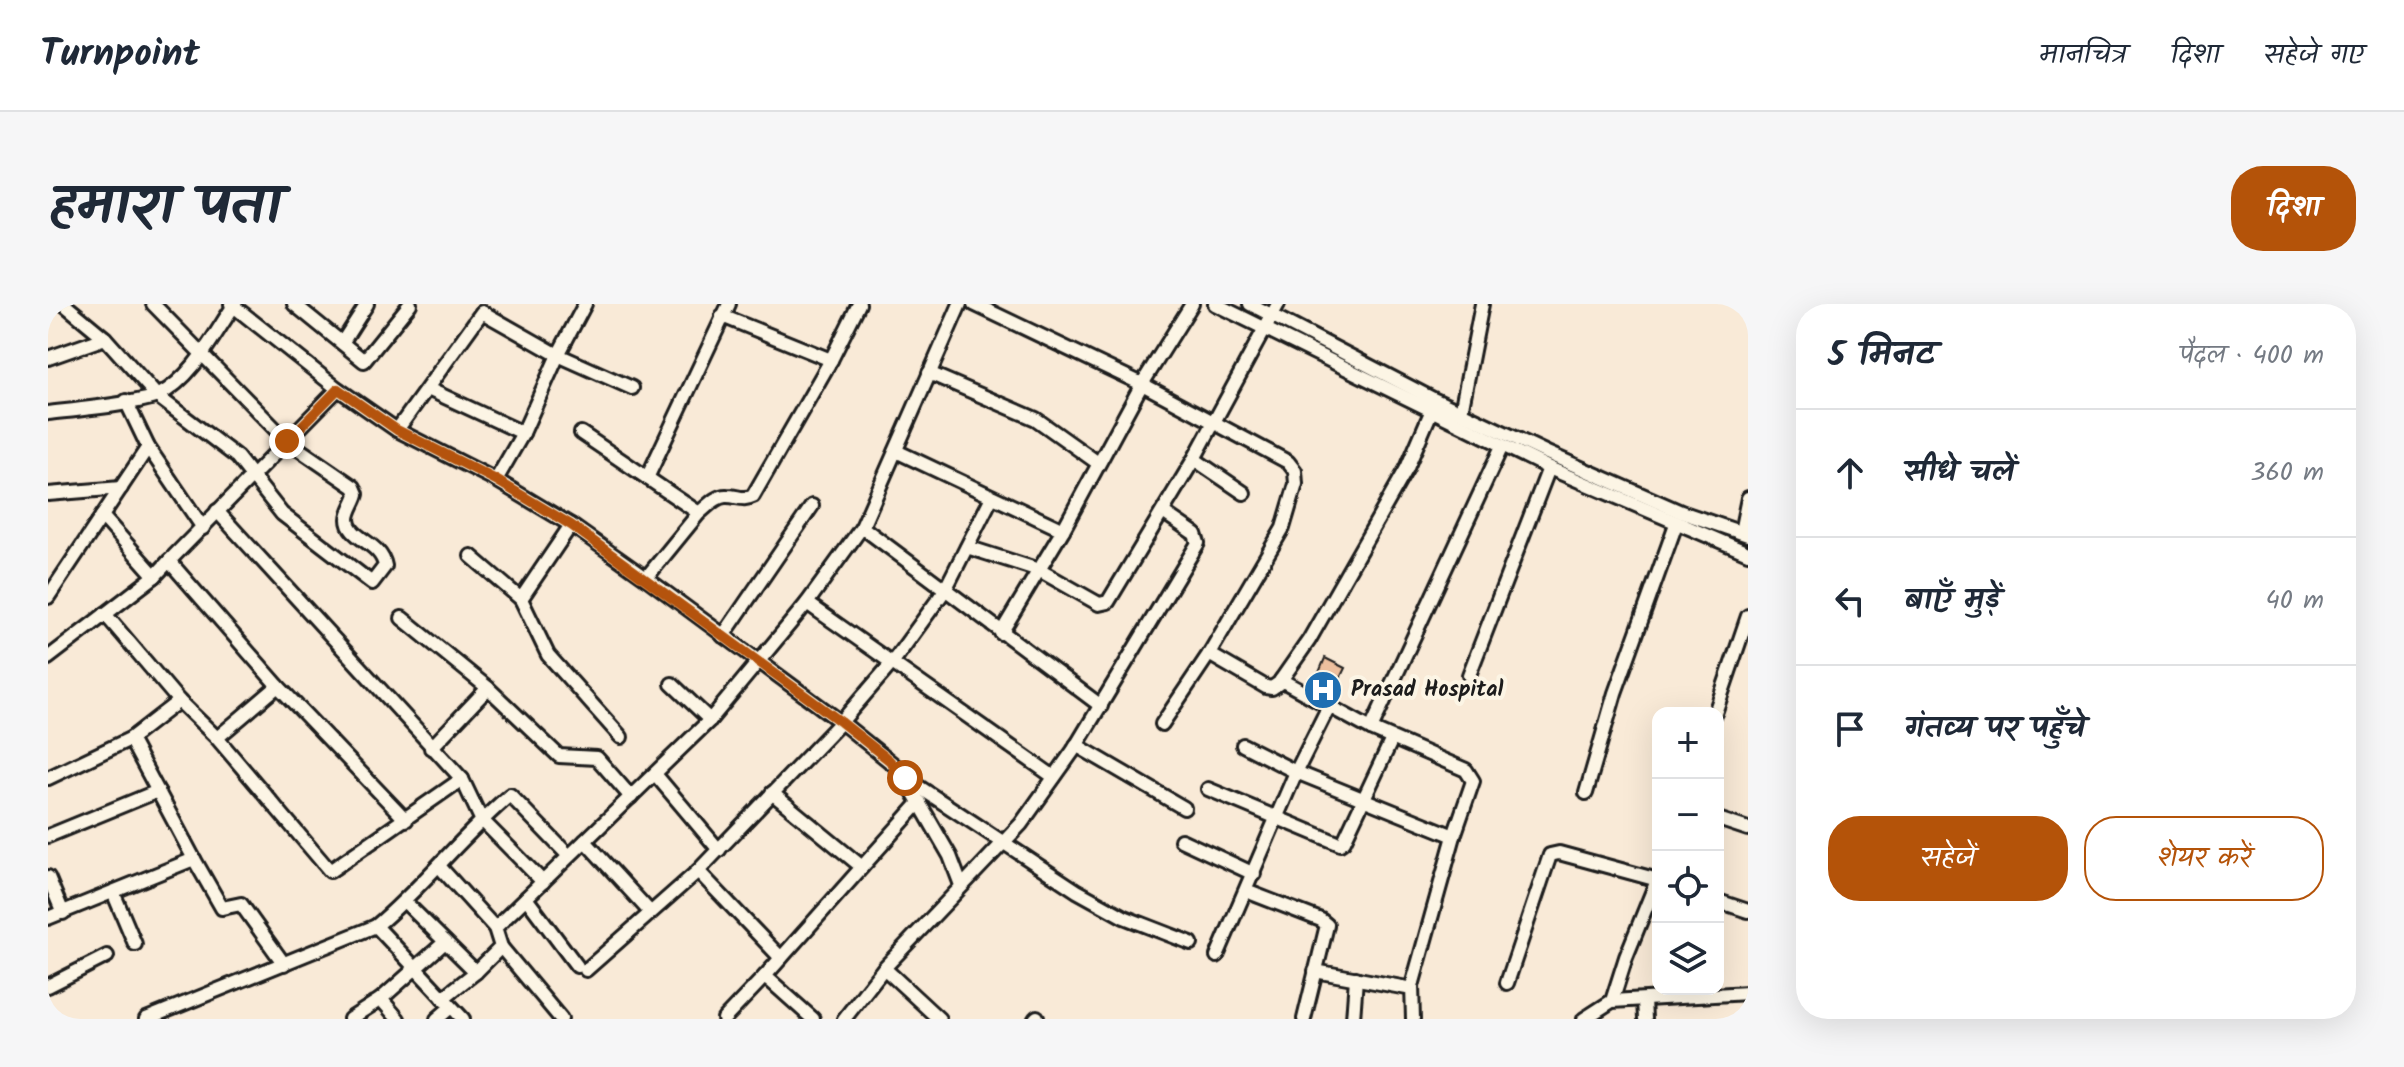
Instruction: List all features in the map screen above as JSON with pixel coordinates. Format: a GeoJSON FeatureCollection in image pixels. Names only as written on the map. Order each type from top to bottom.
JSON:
{"type":"FeatureCollection","features":[{"type":"Feature","properties":{"kind":"street"},"geometry":{"type":"LineString","coordinates":[[64,304],[105,338],[157,396],[237,457],[282,514],[372,583],[385,566],[383,557],[349,526],[347,517],[357,494],[354,487],[287,441],[153,304]]}},
{"type":"Feature","properties":{"kind":"street"},"geometry":{"type":"LineString","coordinates":[[294,304],[310,309],[364,361],[410,304]]}},
{"type":"Feature","properties":{"kind":"street"},"geometry":{"type":"LineString","coordinates":[[342,343],[367,304]]}},
{"type":"Feature","properties":{"kind":"street"},"geometry":{"type":"LineString","coordinates":[[496,480],[523,433],[585,304]]}},
{"type":"Feature","properties":{"kind":"street"},"geometry":{"type":"LineString","coordinates":[[646,578],[699,513],[717,498],[726,495],[743,499],[753,496],[831,360],[859,304]]}},
{"type":"Feature","properties":{"kind":"street"},"geometry":{"type":"LineString","coordinates":[[495,928],[710,720],[807,603],[862,527],[960,304]]}},
{"type":"Feature","properties":{"kind":"street"},"geometry":{"type":"LineString","coordinates":[[974,304],[1214,421],[1282,457],[1295,471],[1296,484],[1283,528],[1209,654],[1162,724]]}},
{"type":"Feature","properties":{"kind":"street"},"geometry":{"type":"LineString","coordinates":[[1001,633],[1063,530],[1142,384],[1192,304]]}},
{"type":"Feature","properties":{"kind":"street"},"geometry":{"type":"LineString","coordinates":[[1215,304],[1549,468],[1748,553]]}},
{"type":"Feature","properties":{"kind":"street"},"geometry":{"type":"LineString","coordinates":[[1250,304],[1274,309],[1461,412],[1681,512],[1745,533],[1748,498]]}},
{"type":"Feature","properties":{"kind":"street"},"geometry":{"type":"LineString","coordinates":[[1461,412],[1482,304]]}},
{"type":"Feature","properties":{"kind":"street"},"geometry":{"type":"LineString","coordinates":[[48,413],[157,396],[176,383],[202,354],[233,305],[338,389],[397,430],[496,480],[571,525],[761,662],[889,760],[920,802],[950,856],[961,885]]}},
{"type":"Feature","properties":{"kind":"street"},"geometry":{"type":"LineString","coordinates":[[967,547],[1039,570],[1099,604],[1108,602],[1194,459],[1274,309]]}},
{"type":"Feature","properties":{"kind":"street"},"geometry":{"type":"LineString","coordinates":[[647,478],[725,310],[831,360]]}},
{"type":"Feature","properties":{"kind":"street"},"geometry":{"type":"LineString","coordinates":[[397,430],[482,312],[558,355],[632,388]]}},
{"type":"Feature","properties":{"kind":"street"},"geometry":{"type":"LineString","coordinates":[[48,358],[105,338]]}},
{"type":"Feature","properties":{"kind":"street"},"geometry":{"type":"LineString","coordinates":[[929,373],[1036,419],[1098,463]]}},
{"type":"Feature","properties":{"kind":"street"},"geometry":{"type":"LineString","coordinates":[[48,658],[155,576],[338,389]]}},
{"type":"Feature","properties":{"kind":"street"},"geometry":{"type":"LineString","coordinates":[[428,389],[523,433]]}},
{"type":"Feature","properties":{"kind":"street"},"geometry":{"type":"LineString","coordinates":[[126,401],[148,447],[203,528]]}},
{"type":"Feature","properties":{"kind":"street"},"geometry":{"type":"LineString","coordinates":[[1209,654],[1266,687],[1276,686],[1309,640],[1399,482],[1431,412]]}},
{"type":"Feature","properties":{"kind":"street"},"geometry":{"type":"LineString","coordinates":[[581,433],[699,513]]}},
{"type":"Feature","properties":{"kind":"street"},"geometry":{"type":"LineString","coordinates":[[1371,729],[1502,446]]}},
{"type":"Feature","properties":{"kind":"street"},"geometry":{"type":"LineString","coordinates":[[48,597],[148,447]]}},
{"type":"Feature","properties":{"kind":"street"},"geometry":{"type":"LineString","coordinates":[[896,451],[1063,530]]}},
{"type":"Feature","properties":{"kind":"street"},"geometry":{"type":"LineString","coordinates":[[1194,459],[1244,493]]}},
{"type":"Feature","properties":{"kind":"street"},"geometry":{"type":"LineString","coordinates":[[1469,675],[1549,468]]}},
{"type":"Feature","properties":{"kind":"street"},"geometry":{"type":"LineString","coordinates":[[48,494],[121,488]]}},
{"type":"Feature","properties":{"kind":"street"},"geometry":{"type":"LineString","coordinates":[[526,898],[582,968],[646,920],[650,912],[719,850],[841,722],[892,663],[945,590],[992,497]]}},
{"type":"Feature","properties":{"kind":"street"},"geometry":{"type":"LineString","coordinates":[[723,636],[812,506]]}},
{"type":"Feature","properties":{"kind":"street"},"geometry":{"type":"LineString","coordinates":[[217,511],[462,779],[481,819],[543,882]]}},
{"type":"Feature","properties":{"kind":"street"},"geometry":{"type":"LineString","coordinates":[[844,1019],[884,968],[961,885],[1005,844],[1101,706],[1198,543],[1195,534],[1163,512]]}},
{"type":"Feature","properties":{"kind":"street"},"geometry":{"type":"LineString","coordinates":[[102,516],[155,576]]}},
{"type":"Feature","properties":{"kind":"street"},"geometry":{"type":"LineString","coordinates":[[1586,793],[1615,693],[1676,524]]}},
{"type":"Feature","properties":{"kind":"street"},"geometry":{"type":"LineString","coordinates":[[521,599],[571,525]]}},
{"type":"Feature","properties":{"kind":"street"},"geometry":{"type":"LineString","coordinates":[[862,527],[1101,706]]}},
{"type":"Feature","properties":{"kind":"street"},"geometry":{"type":"LineString","coordinates":[[471,556],[521,599],[548,655],[621,737]]}},
{"type":"Feature","properties":{"kind":"street"},"geometry":{"type":"LineString","coordinates":[[169,561],[278,686],[406,820]]}},
{"type":"Feature","properties":{"kind":"street"},"geometry":{"type":"LineString","coordinates":[[807,603],[1054,777]]}},
{"type":"Feature","properties":{"kind":"street"},"geometry":{"type":"LineString","coordinates":[[105,614],[179,701],[217,738],[330,871],[462,779]]}},
{"type":"Feature","properties":{"kind":"street"},"geometry":{"type":"LineString","coordinates":[[1717,707],[1748,616]]}},
{"type":"Feature","properties":{"kind":"street"},"geometry":{"type":"LineString","coordinates":[[402,618],[488,688],[559,756],[597,758],[631,797]]}},
{"type":"Feature","properties":{"kind":"street"},"geometry":{"type":"LineString","coordinates":[[1281,680],[1328,708],[1466,770],[1472,776],[1473,785],[1454,836],[1412,986],[1413,1019]]}},
{"type":"Feature","properties":{"kind":"street"},"geometry":{"type":"LineString","coordinates":[[672,684],[710,720]]}},
{"type":"Feature","properties":{"kind":"street"},"geometry":{"type":"LineString","coordinates":[[217,738],[278,686]]}},
{"type":"Feature","properties":{"kind":"street"},"geometry":{"type":"LineString","coordinates":[[431,748],[488,688]]}},
{"type":"Feature","properties":{"kind":"street"},"geometry":{"type":"LineString","coordinates":[[48,778],[130,739],[179,701]]}},
{"type":"Feature","properties":{"kind":"street"},"geometry":{"type":"LineString","coordinates":[[1217,956],[1296,772],[1328,708]]}},
{"type":"Feature","properties":{"kind":"street"},"geometry":{"type":"LineString","coordinates":[[130,739],[222,908],[241,904],[284,964]]}},
{"type":"Feature","properties":{"kind":"street"},"geometry":{"type":"LineString","coordinates":[[1208,789],[1340,844],[1392,739]]}},
{"type":"Feature","properties":{"kind":"street"},"geometry":{"type":"LineString","coordinates":[[1076,745],[1184,808]]}},
{"type":"Feature","properties":{"kind":"street"},"geometry":{"type":"LineString","coordinates":[[1243,745],[1296,772],[1454,836]]}},
{"type":"Feature","properties":{"kind":"street"},"geometry":{"type":"LineString","coordinates":[[655,774],[719,850]]}},
{"type":"Feature","properties":{"kind":"street"},"geometry":{"type":"LineString","coordinates":[[905,778],[1077,891],[1124,917],[1191,943]]}},
{"type":"Feature","properties":{"kind":"street"},"geometry":{"type":"LineString","coordinates":[[48,836],[158,791]]}},
{"type":"Feature","properties":{"kind":"street"},"geometry":{"type":"LineString","coordinates":[[772,793],[862,867]]}},
{"type":"Feature","properties":{"kind":"street"},"geometry":{"type":"LineString","coordinates":[[146,1019],[376,926],[405,902],[481,819],[510,795],[569,856]]}},
{"type":"Feature","properties":{"kind":"street"},"geometry":{"type":"LineString","coordinates":[[724,1019],[920,802]]}},
{"type":"Feature","properties":{"kind":"street"},"geometry":{"type":"LineString","coordinates":[[1724,821],[1748,829]]}},
{"type":"Feature","properties":{"kind":"street"},"geometry":{"type":"LineString","coordinates":[[1181,840],[1254,874]]}},
{"type":"Feature","properties":{"kind":"street"},"geometry":{"type":"LineString","coordinates":[[585,841],[650,912]]}},
{"type":"Feature","properties":{"kind":"street"},"geometry":{"type":"LineString","coordinates":[[1507,983],[1550,855],[1559,853],[1652,877]]}},
{"type":"Feature","properties":{"kind":"street"},"geometry":{"type":"LineString","coordinates":[[48,918],[194,859]]}},
{"type":"Feature","properties":{"kind":"street"},"geometry":{"type":"LineString","coordinates":[[439,866],[495,928],[501,947],[561,1019]]}},
{"type":"Feature","properties":{"kind":"street"},"geometry":{"type":"LineString","coordinates":[[698,871],[781,958]]}},
{"type":"Feature","properties":{"kind":"street"},"geometry":{"type":"LineString","coordinates":[[48,877],[63,913]]}},
{"type":"Feature","properties":{"kind":"street"},"geometry":{"type":"LineString","coordinates":[[1246,891],[1326,924],[1304,1019]]}},
{"type":"Feature","properties":{"kind":"street"},"geometry":{"type":"LineString","coordinates":[[113,892],[135,944]]}},
{"type":"Feature","properties":{"kind":"street"},"geometry":{"type":"LineString","coordinates":[[1612,1001],[1652,894]]}},
{"type":"Feature","properties":{"kind":"street"},"geometry":{"type":"LineString","coordinates":[[405,902],[476,972]]}},
{"type":"Feature","properties":{"kind":"street"},"geometry":{"type":"LineString","coordinates":[[1724,903],[1748,911]]}},
{"type":"Feature","properties":{"kind":"street"},"geometry":{"type":"LineString","coordinates":[[376,926],[463,1019]]}},
{"type":"Feature","properties":{"kind":"street"},"geometry":{"type":"LineString","coordinates":[[350,1019],[381,999],[445,942]]}},
{"type":"Feature","properties":{"kind":"street"},"geometry":{"type":"LineString","coordinates":[[437,1019],[447,1003],[501,947]]}},
{"type":"Feature","properties":{"kind":"street"},"geometry":{"type":"LineString","coordinates":[[48,986],[107,956]]}},
{"type":"Feature","properties":{"kind":"street"},"geometry":{"type":"LineString","coordinates":[[884,968],[939,1019]]}},
{"type":"Feature","properties":{"kind":"street"},"geometry":{"type":"LineString","coordinates":[[1315,971],[1412,986]]}},
{"type":"Feature","properties":{"kind":"street"},"geometry":{"type":"LineString","coordinates":[[765,976],[813,1019]]}},
{"type":"Feature","properties":{"kind":"street"},"geometry":{"type":"LineString","coordinates":[[1353,1019],[1356,978]]}},
{"type":"Feature","properties":{"kind":"street"},"geometry":{"type":"LineString","coordinates":[[1584,1019],[1612,1001],[1748,993]]}},
{"type":"Feature","properties":{"kind":"street"},"geometry":{"type":"LineString","coordinates":[[381,999],[398,1019]]}},
{"type":"Feature","properties":{"kind":"street"},"geometry":{"type":"LineString","coordinates":[[1644,1000],[1645,1019]]}},
{"type":"Feature","properties":{"kind":"building"},"geometry":{"type":"Polygon","coordinates":[[[1325,658],[1345,668],[1331,697],[1313,687],[1325,658]]]}},
{"type":"Feature","properties":{"kind":"place","name":"Prasad Hospital"},"geometry":{"type":"Point","coordinates":[1323,690]}},
{"type":"Feature","properties":{"kind":"route"},"geometry":{"type":"LineString","coordinates":[[287,441],[338,389],[397,430],[496,480],[571,525],[841,722],[889,760],[905,778]]}}]}
